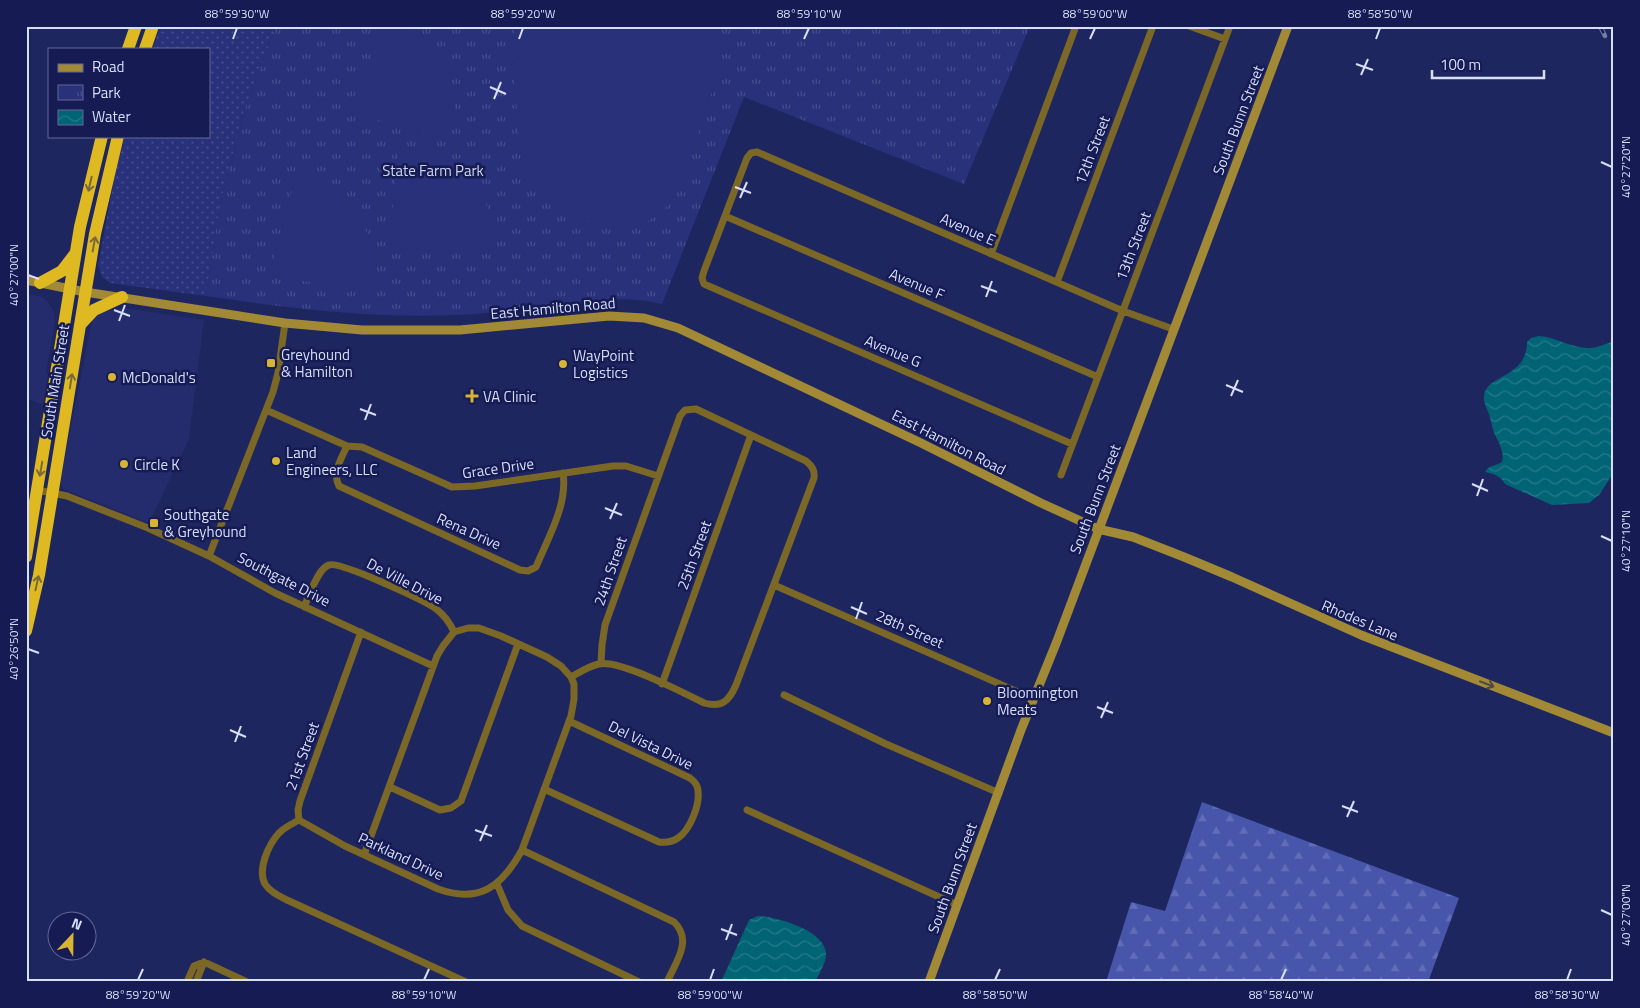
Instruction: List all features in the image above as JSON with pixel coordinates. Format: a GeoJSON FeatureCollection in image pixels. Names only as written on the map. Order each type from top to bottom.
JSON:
{"type":"FeatureCollection","features":[{"type":"Feature","properties":{"kind":"highway"},"geometry":{"type":"LineString","coordinates":[[128,48],[136,26]]}},
{"type":"Feature","properties":{"kind":"highway"},"geometry":{"type":"LineString","coordinates":[[145,48],[153,26]]}},
{"type":"Feature","properties":{"kind":"highway","name":"South Main Street"},"geometry":{"type":"LineString","coordinates":[[26,557],[76,252],[102,138]]}},
{"type":"Feature","properties":{"kind":"highway","name":"South Main Street"},"geometry":{"type":"LineString","coordinates":[[26,631],[39,575],[85,292],[103,198],[118,138]]}},
{"type":"Feature","properties":{"kind":"highway"},"geometry":{"type":"LineString","coordinates":[[40,283],[62,271],[76,252]]}},
{"type":"Feature","properties":{"kind":"highway"},"geometry":{"type":"LineString","coordinates":[[80,325],[94,310],[122,297]]}},
{"type":"Feature","properties":{"kind":"street"},"geometry":{"type":"LineString","coordinates":[[991,254],[1076,26]]}},
{"type":"Feature","properties":{"kind":"street","name":"12th Street"},"geometry":{"type":"LineString","coordinates":[[1057,282],[1153,26]]}},
{"type":"Feature","properties":{"kind":"street"},"geometry":{"type":"LineString","coordinates":[[1190,26],[1225,39]]}},
{"type":"Feature","properties":{"kind":"street","name":"13th Street"},"geometry":{"type":"LineString","coordinates":[[1061,476],[1230,26]]}},
{"type":"Feature","properties":{"kind":"street","name":"South Bunn Street"},"geometry":{"type":"LineString","coordinates":[[929,982],[1288,26]]}},
{"type":"Feature","properties":{"kind":"street","name":"Avenue E"},"geometry":{"type":"LineString","coordinates":[[725,216],[747,158],[752,152],[766,156],[1123,311],[1173,329]]}},
{"type":"Feature","properties":{"kind":"street","name":"Avenue G"},"geometry":{"type":"LineString","coordinates":[[725,216],[704,271],[703,282],[1072,444]]}},
{"type":"Feature","properties":{"kind":"street","name":"Avenue F"},"geometry":{"type":"LineString","coordinates":[[725,216],[1098,377]]}},
{"type":"Feature","properties":{"kind":"street","name":"East Hamilton Road"},"geometry":{"type":"LineString","coordinates":[[26,280],[85,292],[286,323],[362,330],[472,329],[609,316],[632,316],[656,320],[731,352],[919,442],[1032,499],[1098,529]]}},
{"type":"Feature","properties":{"kind":"street"},"geometry":{"type":"LineString","coordinates":[[209,556],[273,392],[286,323]]}},
{"type":"Feature","properties":{"kind":"street","name":"24th Street"},"geometry":{"type":"LineString","coordinates":[[601,663],[605,625],[680,416],[685,410],[696,409],[751,434]]}},
{"type":"Feature","properties":{"kind":"street","name":"Grace Drive"},"geometry":{"type":"LineString","coordinates":[[266,410],[347,446],[362,447],[452,487],[475,486],[620,466],[639,469],[658,476]]}},
{"type":"Feature","properties":{"kind":"street"},"geometry":{"type":"LineString","coordinates":[[571,677],[601,663],[627,669],[704,703],[717,704],[731,697],[814,478],[813,468],[806,461],[751,434]]}},
{"type":"Feature","properties":{"kind":"street","name":"25th Street"},"geometry":{"type":"LineString","coordinates":[[662,684],[751,434]]}},
{"type":"Feature","properties":{"kind":"street","name":"Rena Drive"},"geometry":{"type":"LineString","coordinates":[[347,446],[336,472],[336,480],[339,486],[520,570],[528,571],[536,567],[561,504],[565,485],[563,473]]}},
{"type":"Feature","properties":{"kind":"street","name":"Southgate Drive"},"geometry":{"type":"LineString","coordinates":[[37,490],[67,496],[105,510],[209,556],[253,582],[433,666]]}},
{"type":"Feature","properties":{"kind":"street","name":"Rhodes Lane"},"geometry":{"type":"LineString","coordinates":[[1098,529],[1133,537],[1184,557],[1232,576],[1343,628],[1614,733]]}},
{"type":"Feature","properties":{"kind":"street","name":"De Ville Drive"},"geometry":{"type":"LineString","coordinates":[[304,606],[321,571],[326,566],[333,564],[351,569],[435,608],[450,624],[454,632]]}},
{"type":"Feature","properties":{"kind":"street","name":"28th Street"},"geometry":{"type":"LineString","coordinates":[[774,585],[1034,699]]}},
{"type":"Feature","properties":{"kind":"street"},"geometry":{"type":"LineString","coordinates":[[364,855],[433,666],[443,646],[454,632],[468,628],[479,628],[501,636],[561,666],[571,677],[574,684],[574,699],[569,721],[522,850],[514,864],[496,884],[508,910],[522,926],[639,982]]}},
{"type":"Feature","properties":{"kind":"street","name":"21st Street"},"geometry":{"type":"LineString","coordinates":[[299,820],[298,810],[300,801],[361,632]]}},
{"type":"Feature","properties":{"kind":"street"},"geometry":{"type":"LineString","coordinates":[[390,787],[440,810],[451,808],[461,801],[518,644]]}},
{"type":"Feature","properties":{"kind":"street"},"geometry":{"type":"LineString","coordinates":[[784,695],[886,744],[999,793]]}},
{"type":"Feature","properties":{"kind":"street","name":"Del Vista Drive"},"geometry":{"type":"LineString","coordinates":[[544,789],[651,838],[664,842],[674,840],[688,828],[699,793],[697,786],[690,778],[569,721]]}},
{"type":"Feature","properties":{"kind":"street"},"geometry":{"type":"LineString","coordinates":[[747,810],[957,905]]}},
{"type":"Feature","properties":{"kind":"street"},"geometry":{"type":"LineString","coordinates":[[299,820],[285,828],[274,839],[264,862],[263,880],[266,886],[287,900],[466,982]]}},
{"type":"Feature","properties":{"kind":"street","name":"Parkland Drive"},"geometry":{"type":"LineString","coordinates":[[299,820],[364,855],[446,892],[474,894],[496,884]]}},
{"type":"Feature","properties":{"kind":"street"},"geometry":{"type":"LineString","coordinates":[[522,850],[674,922],[682,932],[684,940],[681,953],[667,982]]}},
{"type":"Feature","properties":{"kind":"street"},"geometry":{"type":"LineString","coordinates":[[196,982],[204,962]]}},
{"type":"Feature","properties":{"kind":"street"},"geometry":{"type":"LineString","coordinates":[[187,982],[194,966],[204,962],[247,982]]}},
{"type":"Feature","properties":{"kind":"shaded area"},"geometry":{"type":"Polygon","coordinates":[[[26,294],[42,297],[48,302],[54,312],[55,322],[46,372],[48,375],[43,405],[26,398],[26,294]]]}},
{"type":"Feature","properties":{"kind":"shaded area"},"geometry":{"type":"Polygon","coordinates":[[[125,308],[204,320],[189,439],[149,523],[64,489],[60,482],[93,319],[101,312],[125,308]]]}},
{"type":"Feature","properties":{"kind":"green space"},"geometry":{"type":"Polygon","coordinates":[[[161,26],[276,26],[243,114],[220,204],[206,296],[110,283],[102,277],[98,265],[116,169],[124,138],[210,138],[210,48],[152,48],[161,26]]]}},
{"type":"Feature","properties":{"kind":"green space","name":"State Farm Park"},"geometry":{"type":"Polygon","coordinates":[[[276,26],[1030,26],[964,184],[744,97],[662,304],[615,299],[474,314],[406,316],[306,309],[206,296],[220,204],[243,114],[276,26]]]}},
{"type":"Feature","properties":{"kind":"green space"},"geometry":{"type":"Polygon","coordinates":[[[384,26],[411,26],[436,50],[444,63],[454,91],[455,106],[449,141],[355,113],[351,104],[384,26]]]}},
{"type":"Feature","properties":{"kind":"green space"},"geometry":{"type":"Polygon","coordinates":[[[516,26],[717,26],[719,31],[719,71],[689,162],[667,206],[648,221],[616,227],[585,220],[557,207],[536,187],[521,158],[511,42],[516,26]]]}},
{"type":"Feature","properties":{"kind":"green space"},"geometry":{"type":"Polygon","coordinates":[[[398,147],[419,150],[437,156],[467,176],[487,206],[495,246],[397,251],[390,243],[398,147]]]}},
{"type":"Feature","properties":{"kind":"green space"},"geometry":{"type":"Polygon","coordinates":[[[296,175],[316,182],[333,192],[347,203],[358,217],[367,233],[372,250],[374,270],[373,291],[276,277],[271,269],[296,175]]]}},
{"type":"Feature","properties":{"kind":"green space"},"geometry":{"type":"Polygon","coordinates":[[[1202,802],[1459,898],[1428,982],[1106,982],[1131,902],[1165,911],[1202,802]]]}},
{"type":"Feature","properties":{"kind":"water"},"geometry":{"type":"Polygon","coordinates":[[[1539,336],[1584,348],[1596,347],[1614,341],[1614,472],[1599,495],[1589,503],[1552,505],[1505,484],[1497,476],[1485,472],[1502,462],[1503,458],[1501,447],[1494,433],[1485,403],[1486,389],[1521,363],[1527,342],[1531,338],[1539,336]]]}},
{"type":"Feature","properties":{"kind":"water"},"geometry":{"type":"Polygon","coordinates":[[[758,916],[798,926],[809,931],[817,938],[823,945],[826,956],[815,982],[721,982],[749,920],[758,916]]]}},
{"type":"Feature","properties":{"kind":"railway"},"geometry":{"type":"LineString","coordinates":[[1600,26],[1605,36]]}},
{"type":"Feature","properties":{"kind":"place","name":"Greyhound & Hamilton"},"geometry":{"type":"Point","coordinates":[271,363]}},
{"type":"Feature","properties":{"kind":"place","name":"WayPoint Logistics"},"geometry":{"type":"Point","coordinates":[563,364]}},
{"type":"Feature","properties":{"kind":"place","name":"McDonald's"},"geometry":{"type":"Point","coordinates":[112,377]}},
{"type":"Feature","properties":{"kind":"place","name":"VA Clinic"},"geometry":{"type":"Point","coordinates":[472,396]}},
{"type":"Feature","properties":{"kind":"place","name":"Land Engineers, LLC"},"geometry":{"type":"Point","coordinates":[276,461]}},
{"type":"Feature","properties":{"kind":"place","name":"Circle K"},"geometry":{"type":"Point","coordinates":[124,464]}},
{"type":"Feature","properties":{"kind":"place","name":"Southgate & Greyhound"},"geometry":{"type":"Point","coordinates":[154,523]}},
{"type":"Feature","properties":{"kind":"place","name":"Bloomington Meats"},"geometry":{"type":"Point","coordinates":[987,701]}}]}
